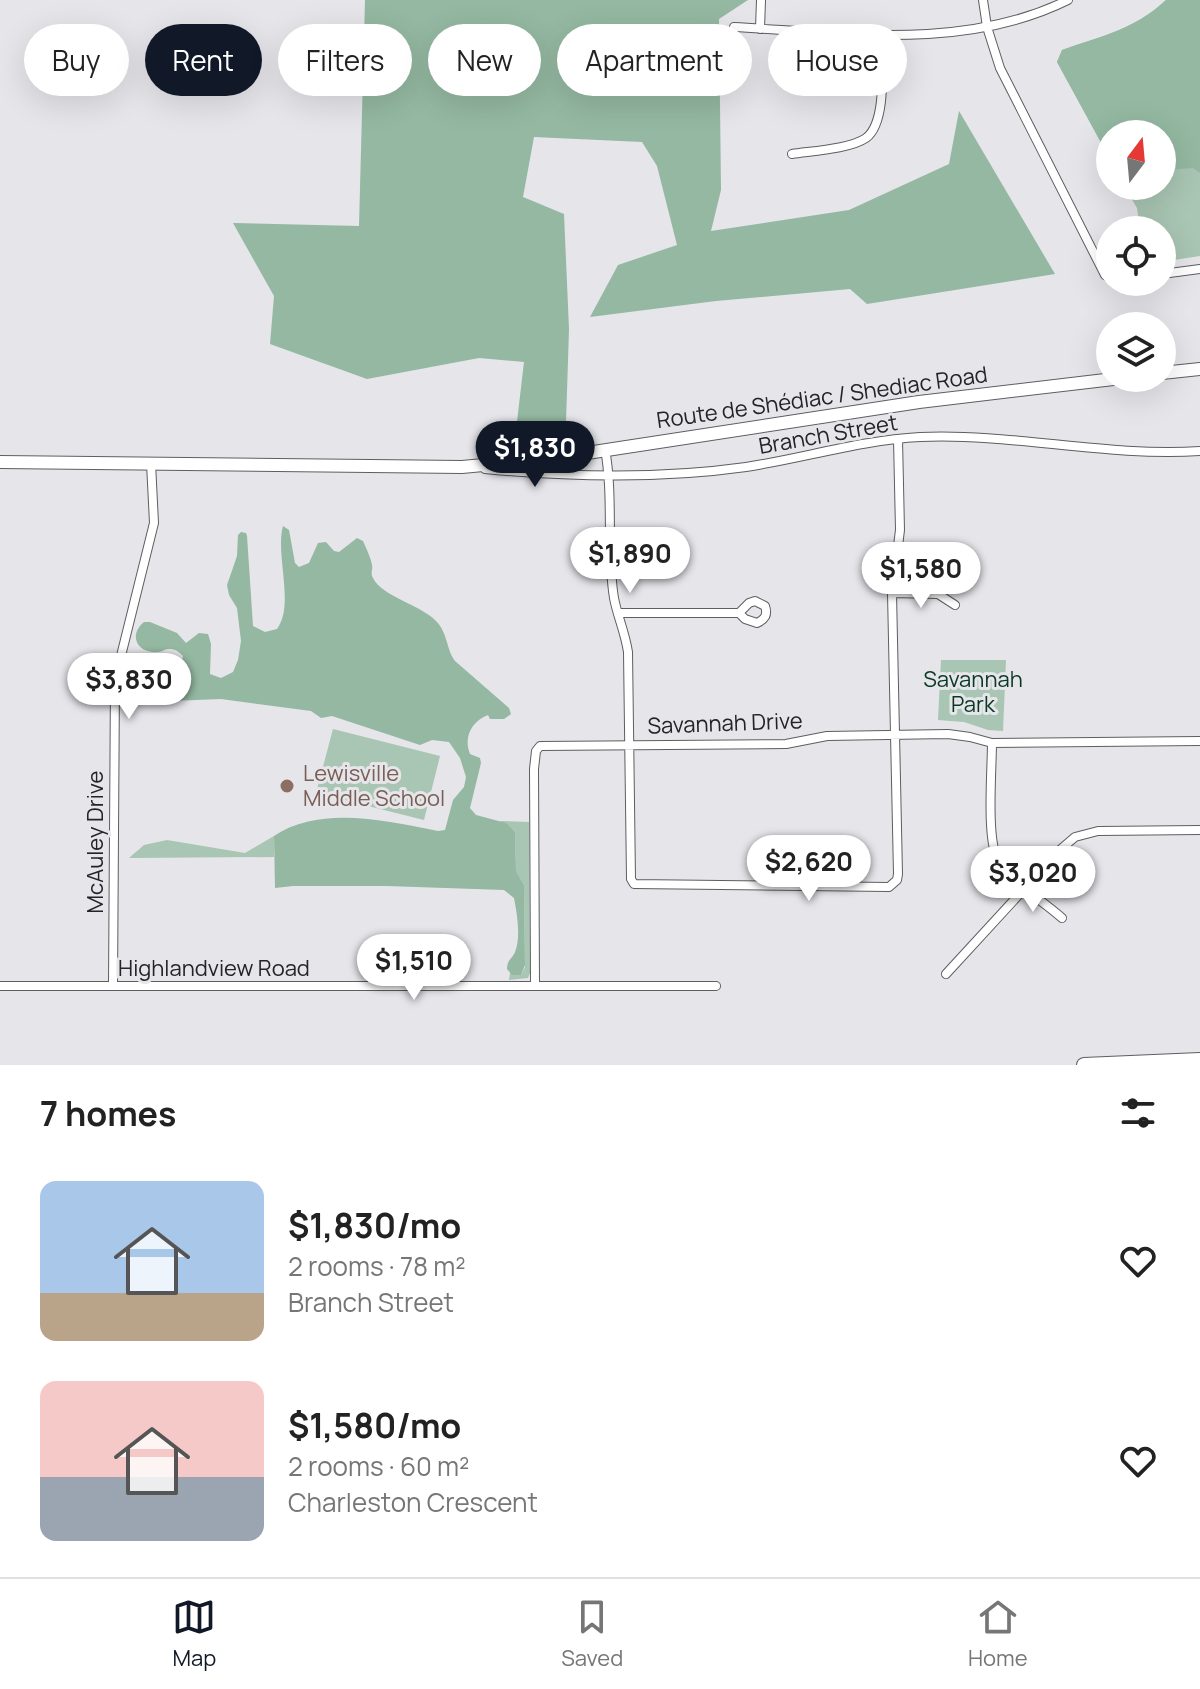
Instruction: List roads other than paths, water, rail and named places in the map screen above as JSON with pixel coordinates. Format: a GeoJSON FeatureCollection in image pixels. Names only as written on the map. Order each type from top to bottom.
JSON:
{"type":"FeatureCollection","features":[{"type":"Feature","properties":{"kind":"highway"},"geometry":{"type":"LineString","coordinates":[[1084,1065],[1200,1060]]}},
{"type":"Feature","properties":{"kind":"main road"},"geometry":{"type":"LineString","coordinates":[[1176,372],[1200,369]]}},
{"type":"Feature","properties":{"kind":"main road","name":"Route de Shédiac / Shediac Road"},"geometry":{"type":"LineString","coordinates":[[0,462],[462,467],[548,459],[919,402],[1096,381]]}},
{"type":"Feature","properties":{"kind":"street"},"geometry":{"type":"LineString","coordinates":[[760,29],[761,0]]}},
{"type":"Feature","properties":{"kind":"street"},"geometry":{"type":"LineString","coordinates":[[983,0],[987,27],[1000,68],[1096,258]]}},
{"type":"Feature","properties":{"kind":"street"},"geometry":{"type":"LineString","coordinates":[[907,34],[987,27],[1020,20],[1068,0]]}},
{"type":"Feature","properties":{"kind":"street"},"geometry":{"type":"LineString","coordinates":[[752,28],[768,29]]}},
{"type":"Feature","properties":{"kind":"street"},"geometry":{"type":"LineString","coordinates":[[792,154],[848,144],[866,137],[880,119],[881,96]]}},
{"type":"Feature","properties":{"kind":"street"},"geometry":{"type":"LineString","coordinates":[[1176,272],[1200,269]]}},
{"type":"Feature","properties":{"kind":"street","name":"Branch Street"},"geometry":{"type":"LineString","coordinates":[[462,467],[534,473],[702,472],[898,439],[962,437],[1120,451],[1200,451]]}},
{"type":"Feature","properties":{"kind":"street"},"geometry":{"type":"LineString","coordinates":[[605,449],[609,474],[614,596],[628,652],[631,879],[634,884],[889,887],[894,884],[898,874],[892,593],[900,530],[898,439]]}},
{"type":"Feature","properties":{"kind":"street","name":"McAuley Drive"},"geometry":{"type":"LineString","coordinates":[[113,986],[115,680],[154,523],[151,463]]}},
{"type":"Feature","properties":{"kind":"street"},"geometry":{"type":"LineString","coordinates":[[892,593],[938,594],[955,605]]}},
{"type":"Feature","properties":{"kind":"street"},"geometry":{"type":"LineString","coordinates":[[620,613],[739,613]]}},
{"type":"Feature","properties":{"kind":"street","name":"Savannah Drive"},"geometry":{"type":"LineString","coordinates":[[535,986],[536,751],[546,744],[786,744],[827,736],[948,734],[992,743],[1200,741]]}},
{"type":"Feature","properties":{"kind":"street"},"geometry":{"type":"LineString","coordinates":[[992,743],[994,851],[1002,866],[1062,918]]}},
{"type":"Feature","properties":{"kind":"street"},"geometry":{"type":"LineString","coordinates":[[946,974],[1061,849],[1081,834],[1115,830],[1200,830]]}},
{"type":"Feature","properties":{"kind":"street","name":"Highlandview Road"},"geometry":{"type":"LineString","coordinates":[[0,986],[716,986]]}},
{"type":"Feature","properties":{"kind":"place","name":"Lewisville Middle School"},"geometry":{"type":"Point","coordinates":[287,786]}},
{"type":"Feature","properties":{"kind":"park label","name":"Savannah Park"},"geometry":{"type":"Point","coordinates":[973,692]}}]}
